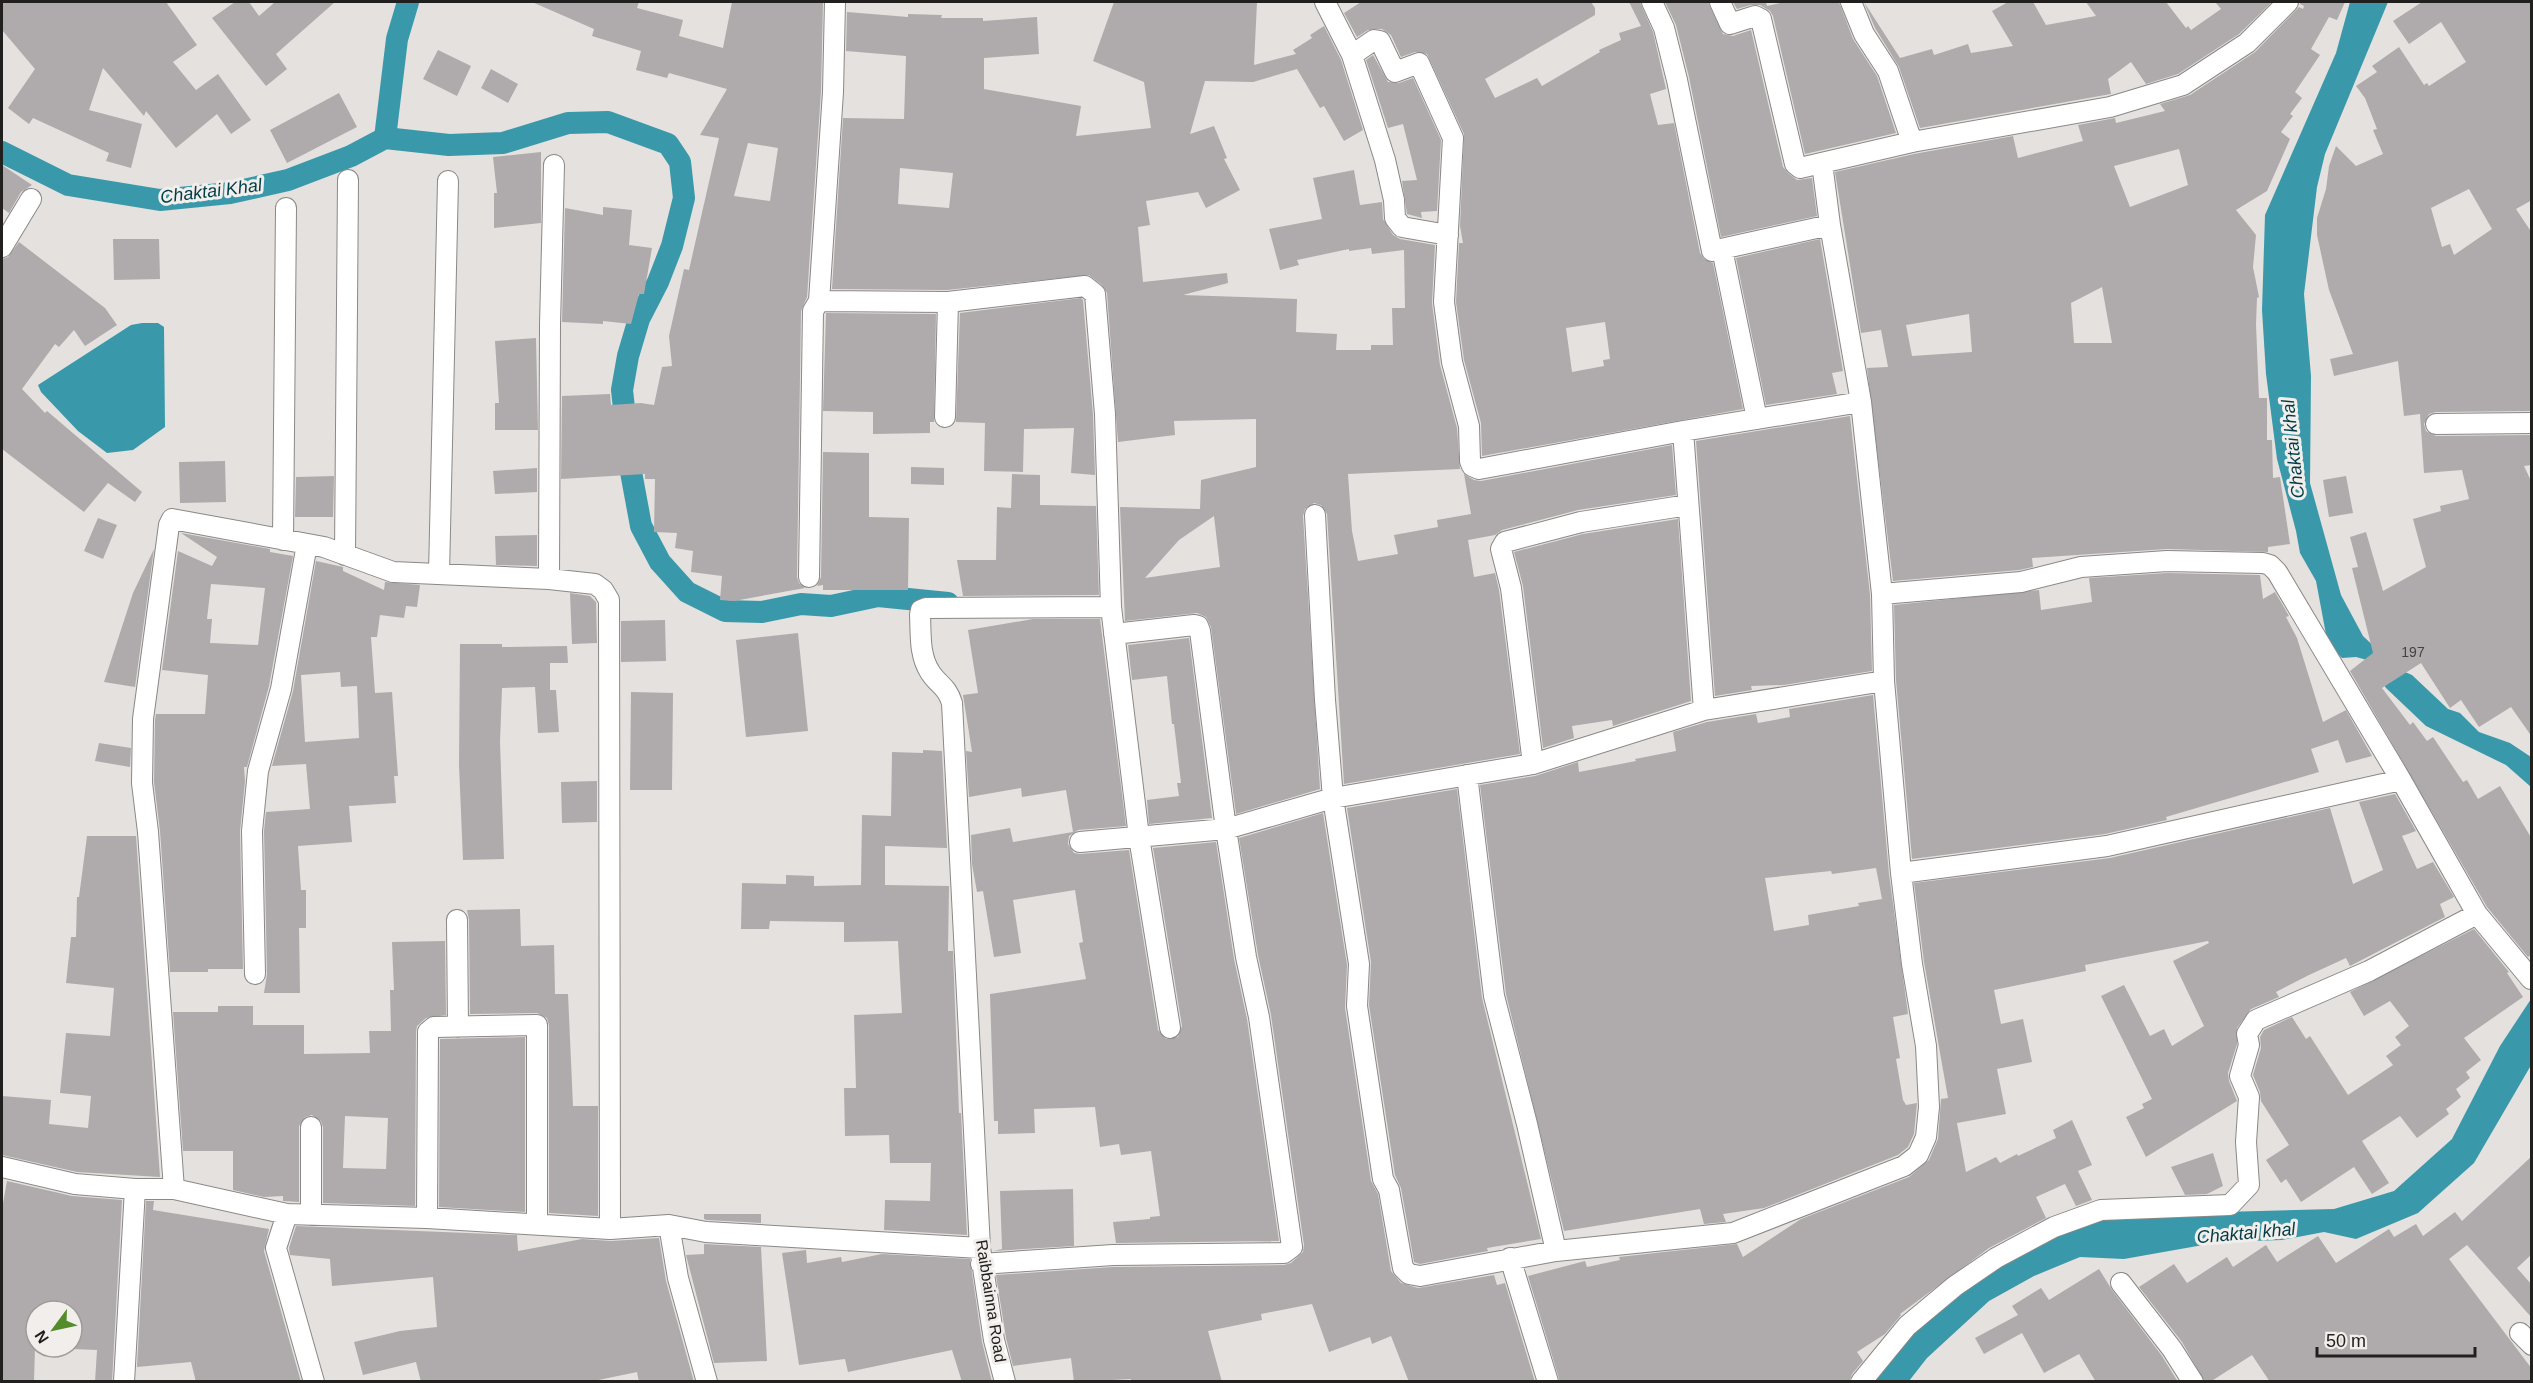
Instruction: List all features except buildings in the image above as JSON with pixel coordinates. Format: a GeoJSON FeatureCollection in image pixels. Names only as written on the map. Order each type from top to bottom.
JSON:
{"type":"FeatureCollection","features":[{"type":"Feature","properties":{"kind":"street"},"geometry":{"type":"LineString","coordinates":[[809,577],[813,311],[819,301],[833,92],[835,2]]}},
{"type":"Feature","properties":{"kind":"street"},"geometry":{"type":"LineString","coordinates":[[1324,2],[1352,55],[1385,160],[1394,200],[1395,218],[1402,227],[1448,235]]}},
{"type":"Feature","properties":{"kind":"street"},"geometry":{"type":"LineString","coordinates":[[1652,2],[1664,28],[1677,80],[1710,248],[1714,252],[1830,225]]}},
{"type":"Feature","properties":{"kind":"street"},"geometry":{"type":"LineString","coordinates":[[1720,2],[1730,24],[1755,16],[1761,19],[1795,164],[1800,168],[1912,142],[2110,107],[2183,85],[2247,43],[2288,2]]}},
{"type":"Feature","properties":{"kind":"street"},"geometry":{"type":"LineString","coordinates":[[1851,2],[1864,34],[1888,71],[1912,142]]}},
{"type":"Feature","properties":{"kind":"street"},"geometry":{"type":"LineString","coordinates":[[1352,55],[1374,40],[1380,41],[1395,72],[1419,63],[1454,138],[1444,302],[1452,362],[1469,426],[1472,466],[1479,469],[1683,431],[1861,402]]}},
{"type":"Feature","properties":{"kind":"street"},"geometry":{"type":"LineString","coordinates":[[1315,514],[1333,798],[1359,964],[1357,1006],[1373,1122],[1403,1268],[1409,1274],[1420,1276],[1556,1251],[1733,1233],[1892,1172],[1918,1155],[1924,1145],[1929,1107],[1926,1046],[1912,964],[1901,873],[1884,681],[1882,594],[1861,402],[1830,225],[1822,163]]}},
{"type":"Feature","properties":{"kind":"street"},"geometry":{"type":"LineString","coordinates":[[549,579],[550,325],[554,165]]}},
{"type":"Feature","properties":{"kind":"street"},"geometry":{"type":"LineString","coordinates":[[345,555],[348,180]]}},
{"type":"Feature","properties":{"kind":"street"},"geometry":{"type":"LineString","coordinates":[[439,574],[447,181]]}},
{"type":"Feature","properties":{"kind":"street"},"geometry":{"type":"LineString","coordinates":[[2,247],[31,200]]}},
{"type":"Feature","properties":{"kind":"street"},"geometry":{"type":"LineString","coordinates":[[283,540],[286,208]]}},
{"type":"Feature","properties":{"kind":"street"},"geometry":{"type":"LineString","coordinates":[[1722,249],[1758,419]]}},
{"type":"Feature","properties":{"kind":"street"},"geometry":{"type":"LineString","coordinates":[[819,301],[948,302],[1085,286],[1095,294],[1105,414],[1111,607],[1139,837],[1170,1028]]}},
{"type":"Feature","properties":{"kind":"street"},"geometry":{"type":"LineString","coordinates":[[945,417],[948,302]]}},
{"type":"Feature","properties":{"kind":"street"},"geometry":{"type":"LineString","coordinates":[[2436,424],[2532,423]]}},
{"type":"Feature","properties":{"kind":"street"},"geometry":{"type":"LineString","coordinates":[[1683,431],[1704,710]]}},
{"type":"Feature","properties":{"kind":"street"},"geometry":{"type":"LineString","coordinates":[[1533,764],[1511,588],[1502,549],[1505,542],[1581,522],[1688,505]]}},
{"type":"Feature","properties":{"kind":"street"},"geometry":{"type":"LineString","coordinates":[[174,1189],[151,868],[142,783],[143,719],[169,525],[172,519],[178,519],[324,547],[393,572],[549,579],[596,584],[603,590],[609,600],[610,1229]]}},
{"type":"Feature","properties":{"kind":"street"},"geometry":{"type":"LineString","coordinates":[[255,974],[252,831],[258,771],[280,689],[307,544]]}},
{"type":"Feature","properties":{"kind":"street"},"geometry":{"type":"LineString","coordinates":[[1882,594],[2021,582],[2065,570],[2092,566],[2167,561],[2263,563],[2277,573],[2401,780],[2477,914],[2531,979]]}},
{"type":"Feature","properties":{"kind":"street","name":"Raibbainna Road"},"geometry":{"type":"LineString","coordinates":[[1005,1382],[994,1340],[981,1256],[952,703],[949,694],[929,670],[922,657],[920,615],[921,610],[926,608],[1111,607]]}},
{"type":"Feature","properties":{"kind":"street"},"geometry":{"type":"LineString","coordinates":[[2,1175],[2,1167],[75,1184],[135,1189],[174,1189],[287,1214],[427,1218],[610,1229],[669,1226],[706,1232],[981,1256],[1284,1253],[1292,1247],[1274,1132],[1260,1017],[1246,957],[1226,829],[1200,631],[1198,626],[1194,625],[1114,634]]}},
{"type":"Feature","properties":{"kind":"street"},"geometry":{"type":"LineString","coordinates":[[1080,842],[1226,829],[1333,798],[1533,764],[1704,710],[1884,681]]}},
{"type":"Feature","properties":{"kind":"street"},"geometry":{"type":"LineString","coordinates":[[1467,775],[1494,996],[1527,1124],[1556,1251]]}},
{"type":"Feature","properties":{"kind":"street"},"geometry":{"type":"LineString","coordinates":[[1901,873],[2108,846],[2401,780]]}},
{"type":"Feature","properties":{"kind":"street"},"geometry":{"type":"LineString","coordinates":[[1861,1382],[1907,1326],[1955,1286],[1996,1258],[2054,1227],[2101,1210],[2230,1205],[2249,1185],[2246,1142],[2249,1097],[2240,1076],[2249,1045],[2247,1034],[2256,1020],[2369,971],[2477,914]]}},
{"type":"Feature","properties":{"kind":"street"},"geometry":{"type":"LineString","coordinates":[[457,921],[458,1027]]}},
{"type":"Feature","properties":{"kind":"street"},"geometry":{"type":"LineString","coordinates":[[427,1218],[426,1039],[428,1032],[434,1027],[537,1025],[537,1224]]}},
{"type":"Feature","properties":{"kind":"street"},"geometry":{"type":"LineString","coordinates":[[311,1126],[311,1215]]}},
{"type":"Feature","properties":{"kind":"street"},"geometry":{"type":"LineString","coordinates":[[124,1382],[135,1189]]}},
{"type":"Feature","properties":{"kind":"street"},"geometry":{"type":"LineString","coordinates":[[287,1214],[276,1248],[314,1382]]}},
{"type":"Feature","properties":{"kind":"street"},"geometry":{"type":"LineString","coordinates":[[669,1226],[678,1278],[707,1382]]}},
{"type":"Feature","properties":{"kind":"street"},"geometry":{"type":"LineString","coordinates":[[1510,1258],[1548,1382]]}},
{"type":"Feature","properties":{"kind":"street"},"geometry":{"type":"LineString","coordinates":[[2121,1283],[2172,1349],[2193,1382]]}},
{"type":"Feature","properties":{"kind":"water","name":"Chaktai khal"},"geometry":{"type":"Polygon","coordinates":[[[2350,2],[2388,2],[2325,154],[2317,187],[2304,294],[2311,376],[2310,483],[2341,595],[2363,636],[2398,669],[2412,675],[2448,709],[2460,713],[2479,732],[2510,743],[2531,757],[2531,787],[2506,765],[2426,726],[2386,688],[2367,660],[2356,657],[2342,658],[2328,645],[2316,581],[2300,553],[2277,459],[2266,374],[2262,310],[2265,215],[2336,53],[2350,2]]]}},
{"type":"Feature","properties":{"kind":"water"},"geometry":{"type":"Polygon","coordinates":[[[158,323],[164,327],[165,427],[133,450],[107,453],[78,431],[41,392],[38,385],[131,325],[158,323]]]}},
{"type":"Feature","properties":{"kind":"water","name":"Chaktai khal"},"geometry":{"type":"Polygon","coordinates":[[[2531,999],[2530,1067],[2474,1163],[2418,1213],[2356,1239],[2324,1232],[2282,1240],[2220,1242],[2124,1259],[2080,1257],[2034,1276],[1989,1301],[1927,1358],[1909,1381],[1867,1382],[1898,1343],[1995,1265],[2066,1226],[2116,1217],[2334,1209],[2394,1191],[2452,1139],[2500,1046],[2531,999]]]}},
{"type":"Feature","properties":{"kind":"waterway"},"geometry":{"type":"LineString","coordinates":[[385,138],[397,39],[408,2]]}},
{"type":"Feature","properties":{"kind":"waterway"},"geometry":{"type":"LineString","coordinates":[[385,138],[449,145],[503,143],[568,123],[608,122],[668,144],[680,162],[684,198],[672,246],[658,282],[639,319],[628,356],[622,390],[631,472],[641,526],[660,562],[687,592],[725,611],[762,612],[801,604],[831,606],[878,596],[948,603]]}},
{"type":"Feature","properties":{"kind":"waterway","name":"Chaktai Khal"},"geometry":{"type":"LineString","coordinates":[[2,152],[68,185],[160,200],[230,193],[288,180],[351,156],[385,138]]}}]}
